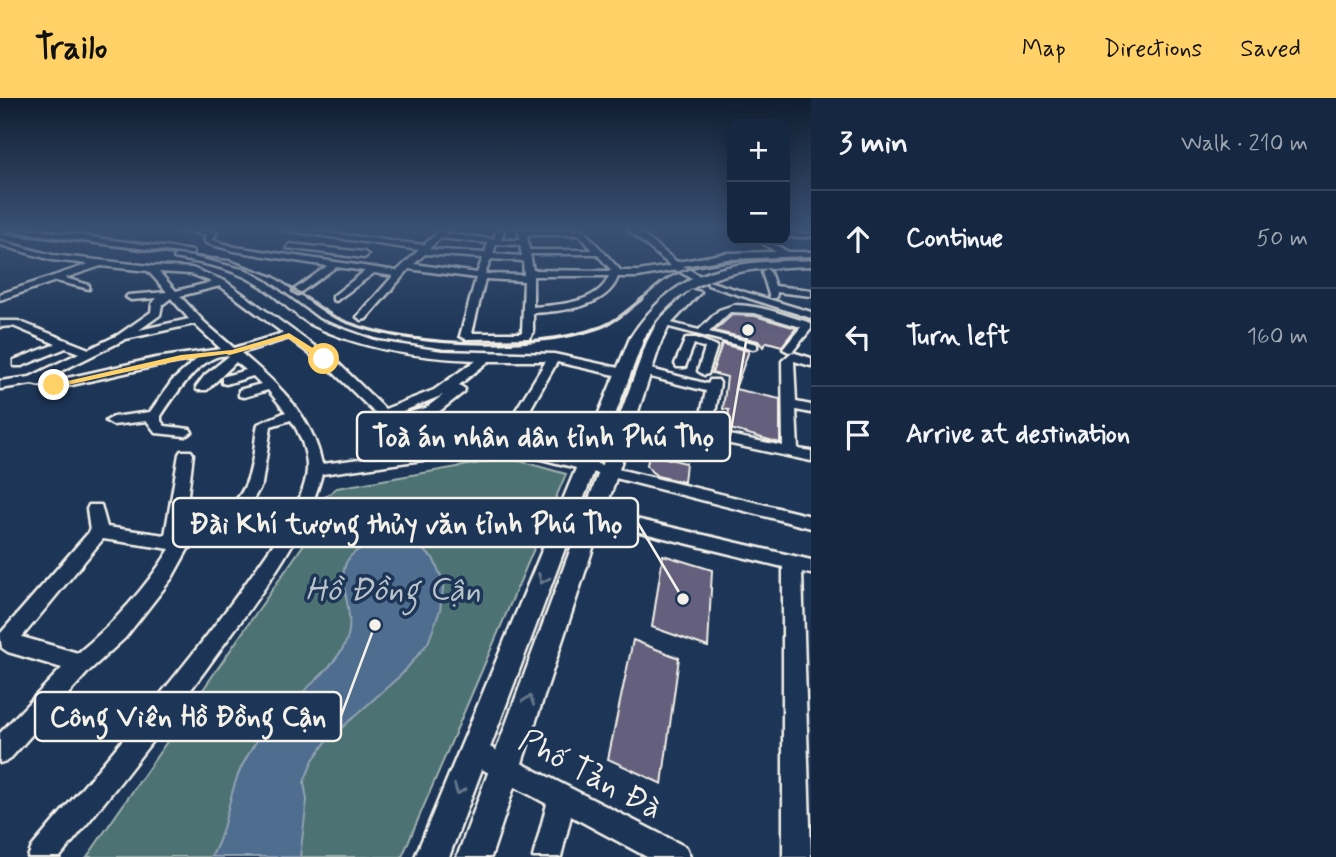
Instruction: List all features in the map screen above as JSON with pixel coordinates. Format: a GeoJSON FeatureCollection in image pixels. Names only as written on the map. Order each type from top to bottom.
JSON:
{"type":"FeatureCollection","features":[{"type":"Feature","properties":{"kind":"main road"},"geometry":{"type":"LineString","coordinates":[[653,334],[647,320],[664,301],[704,281],[756,266],[788,265]]}},
{"type":"Feature","properties":{"kind":"main road"},"geometry":{"type":"LineString","coordinates":[[432,857],[587,466],[653,334],[704,281],[768,280],[810,265]]}},
{"type":"Feature","properties":{"kind":"main road"},"geometry":{"type":"LineString","coordinates":[[474,857],[627,418],[634,372]]}},
{"type":"Feature","properties":{"kind":"street"},"geometry":{"type":"LineString","coordinates":[[0,297],[95,265]]}},
{"type":"Feature","properties":{"kind":"street"},"geometry":{"type":"LineString","coordinates":[[121,265],[192,271],[222,283],[253,290],[340,333],[421,352],[554,358],[713,386],[708,414]]}},
{"type":"Feature","properties":{"kind":"street"},"geometry":{"type":"LineString","coordinates":[[224,265],[253,290],[286,333],[335,368],[384,418],[399,459]]}},
{"type":"Feature","properties":{"kind":"street"},"geometry":{"type":"LineString","coordinates":[[298,291],[333,265]]}},
{"type":"Feature","properties":{"kind":"street"},"geometry":{"type":"LineString","coordinates":[[343,265],[400,274]]}},
{"type":"Feature","properties":{"kind":"street"},"geometry":{"type":"LineString","coordinates":[[362,317],[407,265]]}},
{"type":"Feature","properties":{"kind":"street"},"geometry":{"type":"LineString","coordinates":[[410,265],[480,276],[638,274],[677,266],[704,281],[811,315]]}},
{"type":"Feature","properties":{"kind":"street"},"geometry":{"type":"LineString","coordinates":[[447,270],[450,265]]}},
{"type":"Feature","properties":{"kind":"street"},"geometry":{"type":"LineString","coordinates":[[484,265],[466,337],[525,336],[528,265]]}},
{"type":"Feature","properties":{"kind":"street"},"geometry":{"type":"LineString","coordinates":[[610,265],[616,274]]}},
{"type":"Feature","properties":{"kind":"street"},"geometry":{"type":"LineString","coordinates":[[42,857],[139,737],[248,593],[302,514],[315,470],[309,445],[295,414],[270,385],[230,352],[170,295],[151,269]]}},
{"type":"Feature","properties":{"kind":"street"},"geometry":{"type":"LineString","coordinates":[[336,298],[372,270]]}},
{"type":"Feature","properties":{"kind":"street"},"geometry":{"type":"LineString","coordinates":[[527,311],[564,308],[582,302],[606,288],[616,274]]}},
{"type":"Feature","properties":{"kind":"street"},"geometry":{"type":"LineString","coordinates":[[59,279],[86,287]]}},
{"type":"Feature","properties":{"kind":"street"},"geometry":{"type":"LineString","coordinates":[[768,280],[811,293]]}},
{"type":"Feature","properties":{"kind":"street"},"geometry":{"type":"LineString","coordinates":[[768,280],[777,305]]}},
{"type":"Feature","properties":{"kind":"street"},"geometry":{"type":"LineString","coordinates":[[131,298],[170,295],[222,283]]}},
{"type":"Feature","properties":{"kind":"street"},"geometry":{"type":"LineString","coordinates":[[0,385],[33,380],[121,337],[156,313],[159,300],[170,295]]}},
{"type":"Feature","properties":{"kind":"street"},"geometry":{"type":"LineString","coordinates":[[702,333],[725,311],[734,308],[747,309],[808,326],[789,349]]}},
{"type":"Feature","properties":{"kind":"street"},"geometry":{"type":"LineString","coordinates":[[121,337],[196,320]]}},
{"type":"Feature","properties":{"kind":"street"},"geometry":{"type":"LineString","coordinates":[[1,323],[14,323],[89,353]]}},
{"type":"Feature","properties":{"kind":"street"},"geometry":{"type":"LineString","coordinates":[[505,327],[527,328]]}},
{"type":"Feature","properties":{"kind":"street"},"geometry":{"type":"LineString","coordinates":[[33,380],[54,385],[211,353],[230,352],[286,333]]}},
{"type":"Feature","properties":{"kind":"street"},"geometry":{"type":"LineString","coordinates":[[653,334],[702,333],[753,346]]}},
{"type":"Feature","properties":{"kind":"street"},"geometry":{"type":"LineString","coordinates":[[653,334],[711,346],[704,371]]}},
{"type":"Feature","properties":{"kind":"street"},"geometry":{"type":"LineString","coordinates":[[681,364],[690,340]]}},
{"type":"Feature","properties":{"kind":"street"},"geometry":{"type":"LineString","coordinates":[[19,363],[66,344]]}},
{"type":"Feature","properties":{"kind":"street"},"geometry":{"type":"LineString","coordinates":[[202,387],[230,352]]}},
{"type":"Feature","properties":{"kind":"street"},"geometry":{"type":"LineString","coordinates":[[185,432],[161,430],[154,422],[155,416],[176,384],[211,353]]}},
{"type":"Feature","properties":{"kind":"street"},"geometry":{"type":"LineString","coordinates":[[791,452],[788,361],[792,356],[811,362]]}},
{"type":"Feature","properties":{"kind":"street"},"geometry":{"type":"LineString","coordinates":[[384,418],[436,409],[456,392],[486,357]]}},
{"type":"Feature","properties":{"kind":"street"},"geometry":{"type":"LineString","coordinates":[[502,445],[554,358]]}},
{"type":"Feature","properties":{"kind":"street"},"geometry":{"type":"LineString","coordinates":[[226,380],[254,372]]}},
{"type":"Feature","properties":{"kind":"street"},"geometry":{"type":"LineString","coordinates":[[244,393],[270,385]]}},
{"type":"Feature","properties":{"kind":"street"},"geometry":{"type":"LineString","coordinates":[[789,404],[811,409]]}},
{"type":"Feature","properties":{"kind":"street"},"geometry":{"type":"LineString","coordinates":[[99,532],[177,543],[226,521],[246,505],[257,477],[265,424],[295,414]]}},
{"type":"Feature","properties":{"kind":"street"},"geometry":{"type":"LineString","coordinates":[[113,421],[155,416]]}},
{"type":"Feature","properties":{"kind":"street"},"geometry":{"type":"LineString","coordinates":[[627,418],[811,456]]}},
{"type":"Feature","properties":{"kind":"street"},"geometry":{"type":"LineString","coordinates":[[315,470],[502,445],[811,522]]}},
{"type":"Feature","properties":{"kind":"street"},"geometry":{"type":"LineString","coordinates":[[0,751],[81,664],[118,632],[165,573],[177,543],[186,454]]}},
{"type":"Feature","properties":{"kind":"street"},"geometry":{"type":"LineString","coordinates":[[95,509],[99,532]]}},
{"type":"Feature","properties":{"kind":"street"},"geometry":{"type":"LineString","coordinates":[[593,514],[802,564],[797,857]]}},
{"type":"Feature","properties":{"kind":"street"},"geometry":{"type":"LineString","coordinates":[[81,664],[16,645],[9,641],[9,637],[99,532]]}},
{"type":"Feature","properties":{"kind":"street","name":"Phố Tản Đà"},"geometry":{"type":"LineString","coordinates":[[474,751],[676,857]]}},
{"type":"Feature","properties":{"kind":"street"},"geometry":{"type":"LineString","coordinates":[[547,857],[562,798]]}},
{"type":"Feature","properties":{"kind":"green space"},"geometry":{"type":"Polygon","coordinates":[[[509,458],[566,474],[402,857],[87,857],[315,528],[326,496],[337,488],[509,458]]]}},
{"type":"Feature","properties":{"kind":"water","name":"Hồ Đồng Cận"},"geometry":{"type":"Polygon","coordinates":[[[397,540],[418,546],[433,558],[444,583],[440,610],[428,643],[402,674],[326,742],[313,760],[304,782],[307,800],[300,857],[211,857],[221,835],[233,789],[244,761],[274,719],[326,670],[343,648],[349,632],[345,567],[352,555],[368,546],[397,540]]]}},
{"type":"Feature","properties":{"kind":"building"},"geometry":{"type":"Polygon","coordinates":[[[732,315],[755,316],[796,328],[782,346],[767,342],[763,347],[758,341],[714,331],[732,315]]]}},
{"type":"Feature","properties":{"kind":"building"},"geometry":{"type":"Polygon","coordinates":[[[722,344],[749,351],[735,389],[780,399],[780,443],[727,428],[729,410],[723,409],[727,377],[712,373],[722,344]]]}},
{"type":"Feature","properties":{"kind":"building"},"geometry":{"type":"Polygon","coordinates":[[[649,454],[686,463],[684,482],[657,476],[647,465],[649,454]]]}},
{"type":"Feature","properties":{"kind":"building"},"geometry":{"type":"Polygon","coordinates":[[[663,555],[712,570],[708,647],[652,627],[663,555]]]}},
{"type":"Feature","properties":{"kind":"building"},"geometry":{"type":"Polygon","coordinates":[[[633,640],[679,658],[662,784],[608,759],[633,640]]]}},
{"type":"Feature","properties":{"kind":"railway"},"geometry":{"type":"LineString","coordinates":[[245,265],[274,276],[309,300]]}},
{"type":"Feature","properties":{"kind":"railway"},"geometry":{"type":"LineString","coordinates":[[640,300],[666,279],[705,265]]}},
{"type":"Feature","properties":{"kind":"railway"},"geometry":{"type":"LineString","coordinates":[[309,300],[333,316],[360,327],[392,335],[464,343],[502,343],[538,340],[598,328],[616,319],[643,298]]}},
{"type":"Feature","properties":{"kind":"place","name":"Toà án nhân dân tỉnh Phú Thọ"},"geometry":{"type":"Point","coordinates":[748,330]}},
{"type":"Feature","properties":{"kind":"place","name":"Đài Khí tượng thủy văn tỉnh Phú Thọ"},"geometry":{"type":"Point","coordinates":[683,599]}},
{"type":"Feature","properties":{"kind":"place","name":"Công Viên Hồ Đồng Cận"},"geometry":{"type":"Point","coordinates":[375,625]}},
{"type":"Feature","properties":{"kind":"route"},"geometry":{"type":"LineString","coordinates":[[54,385],[181,358],[228,351],[230,353],[289,335],[324,359]]}}]}
